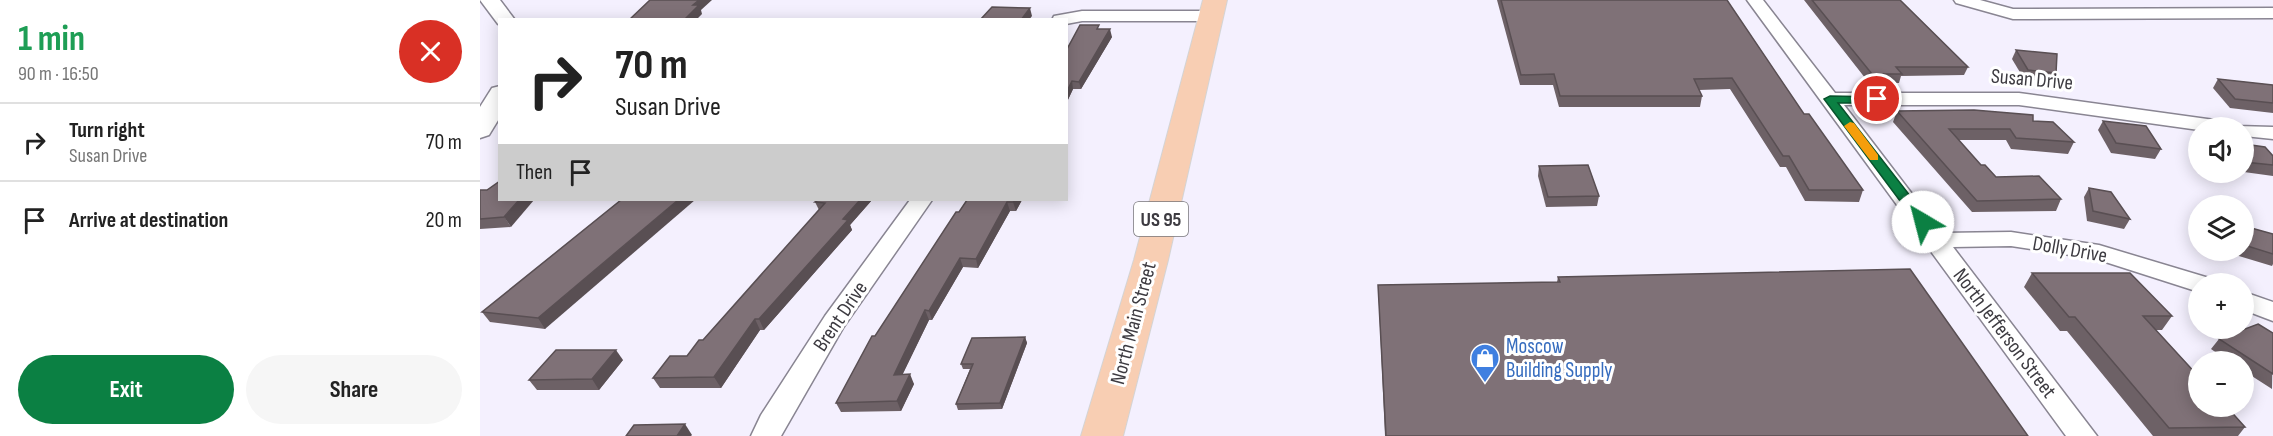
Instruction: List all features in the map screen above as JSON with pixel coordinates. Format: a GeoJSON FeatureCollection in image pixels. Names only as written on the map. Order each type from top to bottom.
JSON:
{"type":"FeatureCollection","features":[{"type":"Feature","properties":{"kind":"highway","name":"North Main Street"},"geometry":{"type":"LineString","coordinates":[[1102,436],[1151,260],[1213,8]]}},
{"type":"Feature","properties":{"kind":"street"},"geometry":{"type":"LineString","coordinates":[[490,0],[504,18]]}},
{"type":"Feature","properties":{"kind":"street","name":"North Jefferson Street"},"geometry":{"type":"LineString","coordinates":[[1755,0],[2082,436]]}},
{"type":"Feature","properties":{"kind":"street"},"geometry":{"type":"LineString","coordinates":[[1962,0],[2013,14],[2273,13]]}},
{"type":"Feature","properties":{"kind":"street"},"geometry":{"type":"LineString","coordinates":[[1068,19],[1213,8]]}},
{"type":"Feature","properties":{"kind":"street"},"geometry":{"type":"LineString","coordinates":[[480,130],[498,97]]}},
{"type":"Feature","properties":{"kind":"street","name":"Susan Drive"},"geometry":{"type":"LineString","coordinates":[[1830,99],[2019,99],[2188,122]]}},
{"type":"Feature","properties":{"kind":"street"},"geometry":{"type":"LineString","coordinates":[[2254,131],[2273,134]]}},
{"type":"Feature","properties":{"kind":"street","name":"Brent Drive"},"geometry":{"type":"LineString","coordinates":[[766,436],[771,423],[834,322],[920,201]]}},
{"type":"Feature","properties":{"kind":"street","name":"Dolly Drive"},"geometry":{"type":"LineString","coordinates":[[1936,240],[2011,239],[2099,252],[2188,280]]}},
{"type":"Feature","properties":{"kind":"street"},"geometry":{"type":"LineString","coordinates":[[2254,304],[2273,312]]}},
{"type":"Feature","properties":{"kind":"building"},"geometry":{"type":"Polygon","coordinates":[[[650,0],[699,0],[693,5],[699,5],[686,18],[631,18],[650,0]]]}},
{"type":"Feature","properties":{"kind":"building"},"geometry":{"type":"Polygon","coordinates":[[[1501,0],[1727,0],[1804,114],[1809,114],[1863,190],[1809,190],[1789,156],[1783,156],[1732,78],[1694,79],[1702,96],[1560,96],[1554,74],[1521,75],[1501,0]]]}},
{"type":"Feature","properties":{"kind":"building"},"geometry":{"type":"Polygon","coordinates":[[[1812,0],[1900,0],[1968,67],[1896,67],[1902,74],[1872,74],[1812,0]]]}},
{"type":"Feature","properties":{"kind":"building"},"geometry":{"type":"Polygon","coordinates":[[[992,7],[1030,8],[1022,18],[982,18],[992,7]]]}},
{"type":"Feature","properties":{"kind":"building"},"geometry":{"type":"Polygon","coordinates":[[[1080,25],[1099,25],[1097,29],[1110,29],[1079,82],[1072,81],[1068,89],[1068,47],[1080,25]]]}},
{"type":"Feature","properties":{"kind":"building"},"geometry":{"type":"Polygon","coordinates":[[[2016,50],[2057,54],[2056,73],[2028,70],[2016,50]]]}},
{"type":"Feature","properties":{"kind":"building"},"geometry":{"type":"Polygon","coordinates":[[[2218,79],[2273,85],[2273,103],[2235,99],[2218,79]]]}},
{"type":"Feature","properties":{"kind":"building"},"geometry":{"type":"Polygon","coordinates":[[[1974,110],[2033,115],[2033,121],[2053,122],[2074,142],[2016,138],[2010,129],[1949,129],[1981,165],[1985,165],[1996,177],[2039,176],[2061,199],[1977,201],[1897,111],[1974,110]]]}},
{"type":"Feature","properties":{"kind":"building"},"geometry":{"type":"Polygon","coordinates":[[[2103,121],[2146,126],[2161,149],[2116,143],[2103,121]]]}},
{"type":"Feature","properties":{"kind":"building"},"geometry":{"type":"Polygon","coordinates":[[[2254,145],[2265,147],[2273,156],[2273,165],[2254,163],[2254,145]]]}},
{"type":"Feature","properties":{"kind":"building"},"geometry":{"type":"Polygon","coordinates":[[[1588,165],[1599,196],[1548,197],[1539,166],[1588,165]]]}},
{"type":"Feature","properties":{"kind":"building"},"geometry":{"type":"Polygon","coordinates":[[[498,182],[498,201],[518,201],[504,217],[480,219],[480,190],[487,190],[498,182]]]}},
{"type":"Feature","properties":{"kind":"building"},"geometry":{"type":"Polygon","coordinates":[[[2089,188],[2111,192],[2130,219],[2093,211],[2089,188]]]}},
{"type":"Feature","properties":{"kind":"building"},"geometry":{"type":"Polygon","coordinates":[[[620,201],[677,201],[538,318],[482,312],[620,201]]]}},
{"type":"Feature","properties":{"kind":"building"},"geometry":{"type":"Polygon","coordinates":[[[859,201],[843,219],[848,220],[759,319],[755,319],[714,377],[653,378],[670,356],[687,356],[699,340],[703,340],[825,203],[815,202],[859,201]]]}},
{"type":"Feature","properties":{"kind":"building"},"geometry":{"type":"Polygon","coordinates":[[[966,201],[1014,201],[1007,202],[976,259],[960,258],[929,311],[925,310],[894,375],[910,374],[897,401],[836,403],[872,336],[875,336],[956,212],[959,212],[966,201]]]}},
{"type":"Feature","properties":{"kind":"building"},"geometry":{"type":"Polygon","coordinates":[[[2254,229],[2273,234],[2273,254],[2254,248],[2254,229]]]}},
{"type":"Feature","properties":{"kind":"building"},"geometry":{"type":"Polygon","coordinates":[[[1910,269],[2028,436],[1386,436],[1378,285],[1560,282],[1558,277],[1910,269]]]}},
{"type":"Feature","properties":{"kind":"building"},"geometry":{"type":"Polygon","coordinates":[[[2032,273],[2130,273],[2172,316],[2143,316],[2188,365],[2188,417],[2236,417],[2245,427],[2169,428],[2075,317],[2069,317],[2032,273]]]}},
{"type":"Feature","properties":{"kind":"building"},"geometry":{"type":"Polygon","coordinates":[[[2258,324],[2273,333],[2273,374],[2254,362],[2254,351],[2238,351],[2219,339],[2254,339],[2254,326],[2258,324]]]}},
{"type":"Feature","properties":{"kind":"building"},"geometry":{"type":"Polygon","coordinates":[[[1025,337],[1000,403],[956,404],[973,364],[961,364],[972,338],[1025,337]]]}},
{"type":"Feature","properties":{"kind":"building"},"geometry":{"type":"Polygon","coordinates":[[[556,350],[616,350],[592,379],[529,380],[556,350]]]}},
{"type":"Feature","properties":{"kind":"building"},"geometry":{"type":"Polygon","coordinates":[[[685,424],[677,436],[626,436],[634,425],[685,424]]]}},
{"type":"Feature","properties":{"kind":"slow traffic"},"geometry":{"type":"LineString","coordinates":[[1850,126],[1874,158]]}},
{"type":"Feature","properties":{"kind":"place","name":"Moscow Building Supply"},"geometry":{"type":"Point","coordinates":[1485,384]}},
{"type":"Feature","properties":{"kind":"route"},"geometry":{"type":"LineString","coordinates":[[1877,99],[1830,99],[1923,222]]}}]}
